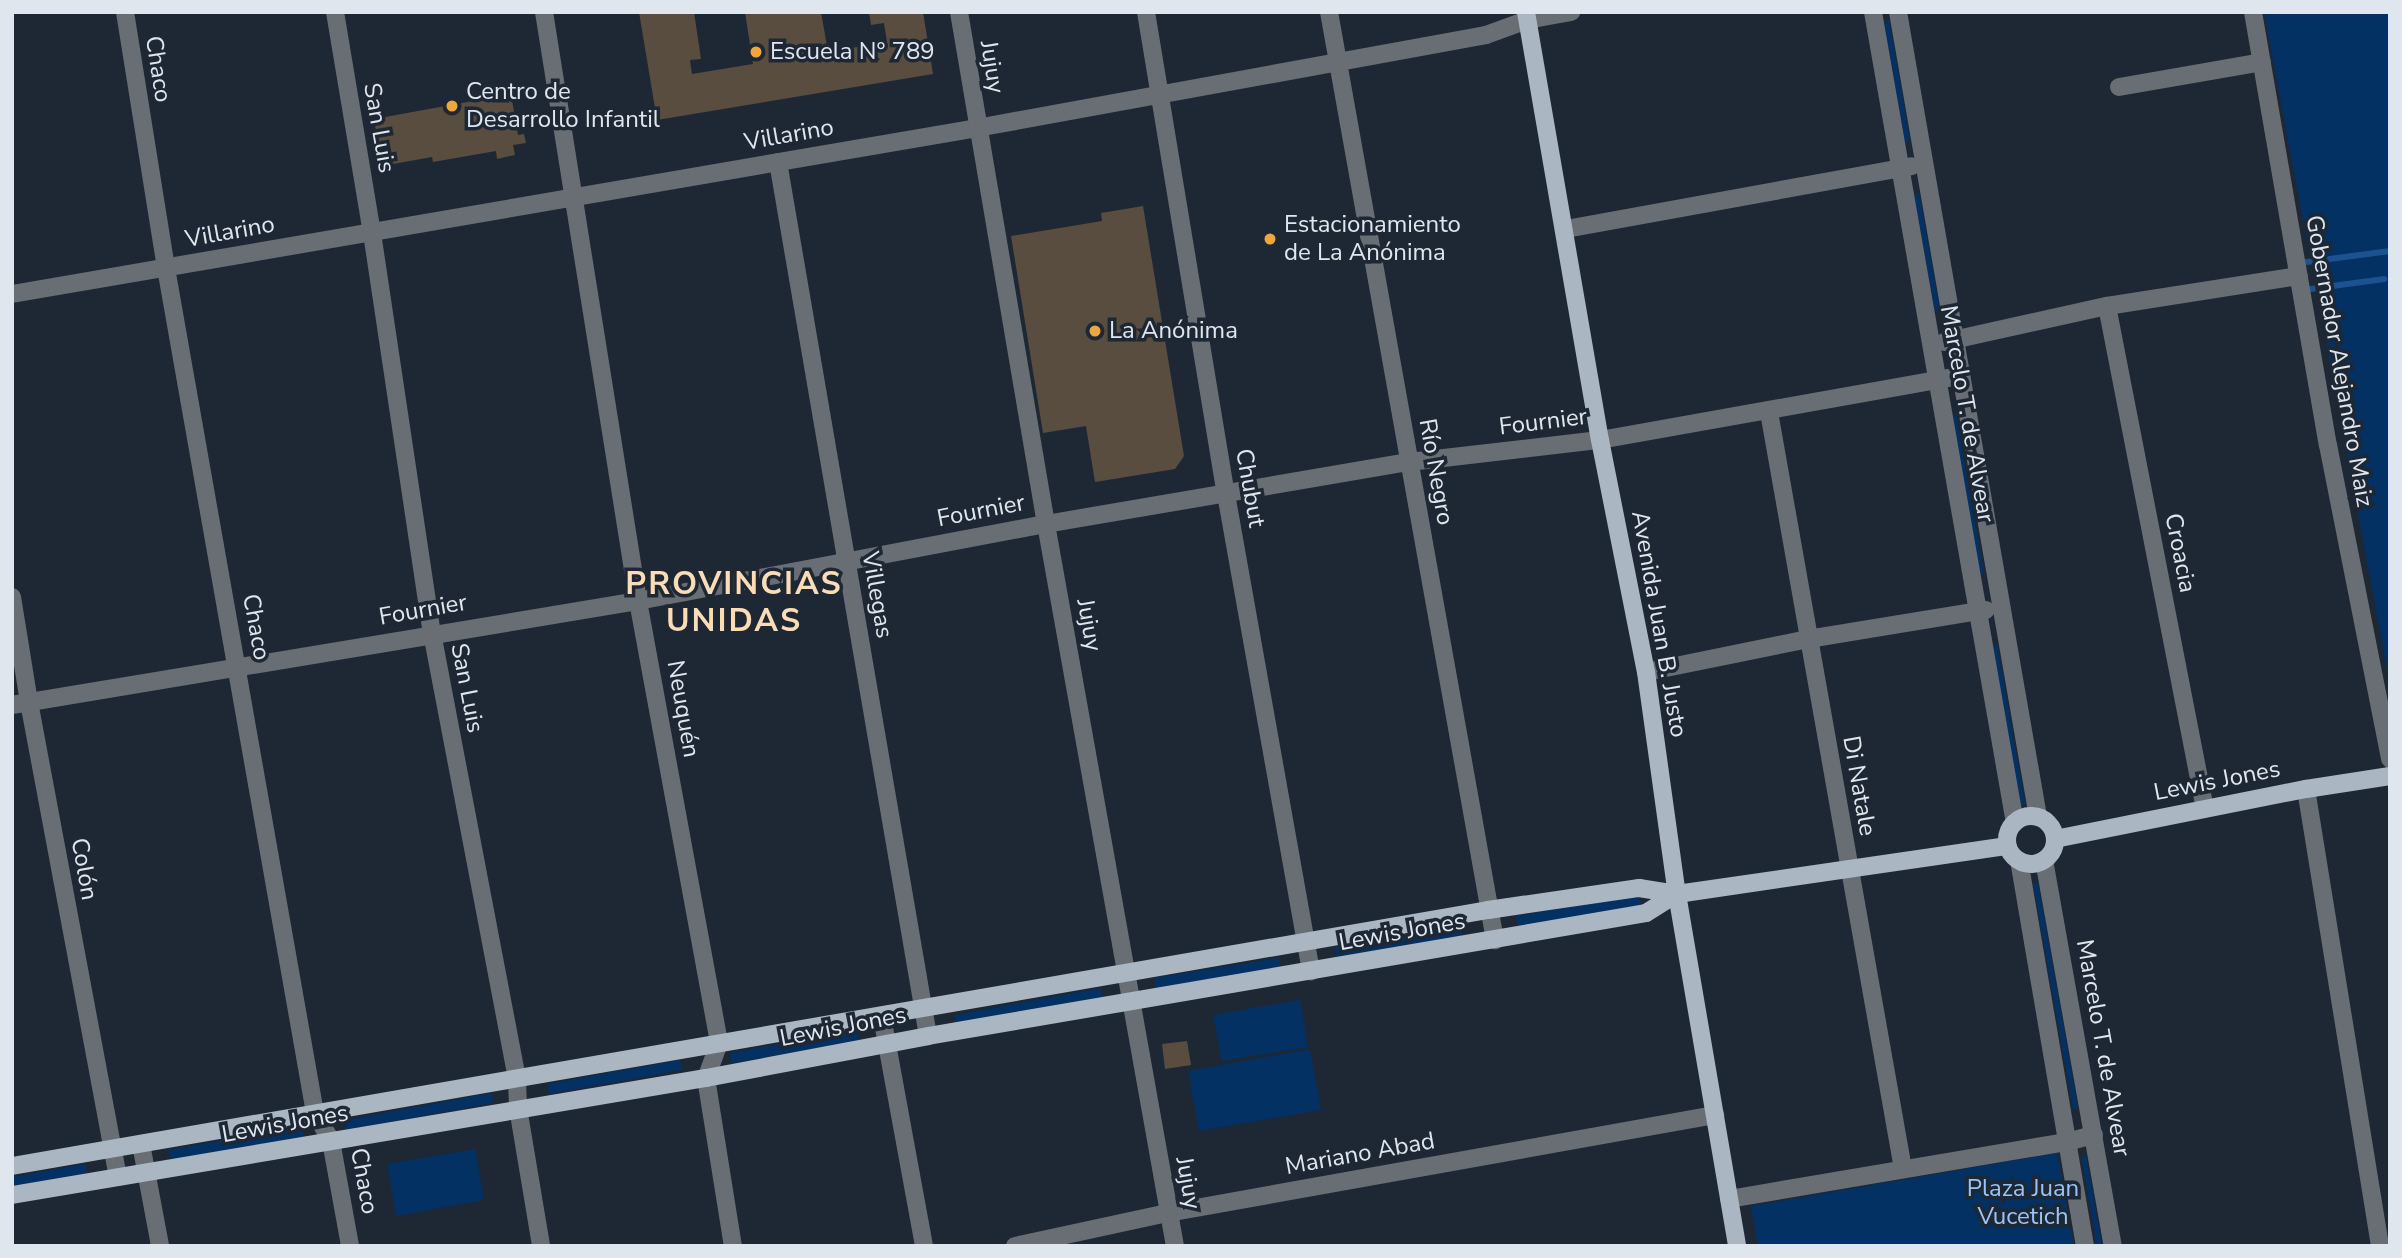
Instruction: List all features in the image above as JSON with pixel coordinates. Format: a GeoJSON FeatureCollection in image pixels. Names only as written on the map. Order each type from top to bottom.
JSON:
{"type":"FeatureCollection","features":[{"type":"Feature","properties":{"kind":"main road","name":"Avenida Juan B. Justo"},"geometry":{"type":"LineString","coordinates":[[1526,16],[1566,229],[1600,440],[1646,672],[1677,894],[1737,1246]]}},
{"type":"Feature","properties":{"kind":"main road","name":"Lewis Jones"},"geometry":{"type":"LineString","coordinates":[[2055,839],[2306,789],[2390,776]]}},
{"type":"Feature","properties":{"kind":"main road"},"geometry":{"type":"LineString","coordinates":[[2023,817],[2038,817],[2052,827],[2055,839],[2053,850],[2044,860],[2035,863],[2014,853],[2008,835],[2015,823],[2023,817]]}},
{"type":"Feature","properties":{"kind":"main road","name":"Lewis Jones"},"geometry":{"type":"LineString","coordinates":[[12,1166],[1488,910],[1639,888],[1677,894],[1849,868],[2014,853]]}},
{"type":"Feature","properties":{"kind":"main road","name":"Lewis Jones"},"geometry":{"type":"LineString","coordinates":[[12,1195],[706,1078],[928,1036],[1646,913],[1677,894]]}},
{"type":"Feature","properties":{"kind":"street","name":"Chaco"},"geometry":{"type":"LineString","coordinates":[[125,12],[166,268],[315,1113],[331,1140],[350,1246]]}},
{"type":"Feature","properties":{"kind":"street","name":"San Luis"},"geometry":{"type":"LineString","coordinates":[[335,12],[372,233],[432,633],[517,1079],[517,1108],[541,1246]]}},
{"type":"Feature","properties":{"kind":"street","name":"Neuquén"},"geometry":{"type":"LineString","coordinates":[[544,12],[638,601],[719,1043]]}},
{"type":"Feature","properties":{"kind":"street","name":"Jujuy"},"geometry":{"type":"LineString","coordinates":[[959,12],[1046,524],[1175,1246]]}},
{"type":"Feature","properties":{"kind":"street","name":"Chubut"},"geometry":{"type":"LineString","coordinates":[[1146,12],[1226,494],[1311,972]]}},
{"type":"Feature","properties":{"kind":"street","name":"Río Negro"},"geometry":{"type":"LineString","coordinates":[[1329,12],[1495,940]]}},
{"type":"Feature","properties":{"kind":"street","name":"Villarino"},"geometry":{"type":"LineString","coordinates":[[12,294],[977,128],[1486,35],[1526,16],[1571,12]]}},
{"type":"Feature","properties":{"kind":"street","name":"Marcelo T. de Alvear"},"geometry":{"type":"LineString","coordinates":[[1873,12],[2015,823]]}},
{"type":"Feature","properties":{"kind":"street","name":"Marcelo T. de Alvear"},"geometry":{"type":"LineString","coordinates":[[1898,12],[1999,608],[2038,817]]}},
{"type":"Feature","properties":{"kind":"street","name":"Gobernador Alejandro Maiz"},"geometry":{"type":"LineString","coordinates":[[2253,12],[2328,445],[2390,759]]}},
{"type":"Feature","properties":{"kind":"street"},"geometry":{"type":"LineString","coordinates":[[2119,87],[2262,62]]}},
{"type":"Feature","properties":{"kind":"street","name":"Villegas"},"geometry":{"type":"LineString","coordinates":[[779,162],[928,1036]]}},
{"type":"Feature","properties":{"kind":"street"},"geometry":{"type":"LineString","coordinates":[[1566,229],[1924,164]]}},
{"type":"Feature","properties":{"kind":"street"},"geometry":{"type":"LineString","coordinates":[[1930,344],[2108,306],[2299,276]]}},
{"type":"Feature","properties":{"kind":"street","name":"Croacia"},"geometry":{"type":"LineString","coordinates":[[2108,306],[2205,809]]}},
{"type":"Feature","properties":{"kind":"street","name":"Fournier"},"geometry":{"type":"LineString","coordinates":[[20,704],[432,633],[638,601],[1046,524],[1409,462],[1600,440],[1961,376]]}},
{"type":"Feature","properties":{"kind":"street","name":"Di Natale"},"geometry":{"type":"LineString","coordinates":[[1769,412],[1903,1169]]}},
{"type":"Feature","properties":{"kind":"street","name":"Colón"},"geometry":{"type":"LineString","coordinates":[[12,597],[20,704],[118,1177]]}},
{"type":"Feature","properties":{"kind":"street"},"geometry":{"type":"LineString","coordinates":[[1646,672],[1808,639],[1999,608]]}},
{"type":"Feature","properties":{"kind":"street"},"geometry":{"type":"LineString","coordinates":[[2306,789],[2380,1246]]}},
{"type":"Feature","properties":{"kind":"street","name":"Marcelo T. de Alvear"},"geometry":{"type":"LineString","coordinates":[[2014,853],[2085,1246]]}},
{"type":"Feature","properties":{"kind":"street","name":"Marcelo T. de Alvear"},"geometry":{"type":"LineString","coordinates":[[2044,860],[2113,1246]]}},
{"type":"Feature","properties":{"kind":"street"},"geometry":{"type":"LineString","coordinates":[[882,1017],[924,1246]]}},
{"type":"Feature","properties":{"kind":"street"},"geometry":{"type":"LineString","coordinates":[[719,1043],[706,1078],[733,1246]]}},
{"type":"Feature","properties":{"kind":"street","name":"Mariano Abad"},"geometry":{"type":"LineString","coordinates":[[1015,1246],[1168,1213],[1715,1115]]}},
{"type":"Feature","properties":{"kind":"street"},"geometry":{"type":"LineString","coordinates":[[1729,1199],[2067,1142],[2094,1135]]}},
{"type":"Feature","properties":{"kind":"street"},"geometry":{"type":"LineString","coordinates":[[141,1144],[160,1246]]}},
{"type":"Feature","properties":{"kind":"green space"},"geometry":{"type":"Polygon","coordinates":[[[2264,12],[2390,12],[2390,685],[2264,12]]]}},
{"type":"Feature","properties":{"kind":"green space"},"geometry":{"type":"Polygon","coordinates":[[[1889,20],[1910,141],[1905,142],[1884,22],[1889,20]]]}},
{"type":"Feature","properties":{"kind":"green space"},"geometry":{"type":"Polygon","coordinates":[[[1919,193],[1940,311],[1935,312],[1914,194],[1919,193]]]}},
{"type":"Feature","properties":{"kind":"green space"},"geometry":{"type":"Polygon","coordinates":[[[1956,415],[1984,574],[1979,575],[1951,416],[1956,415]]]}},
{"type":"Feature","properties":{"kind":"green space"},"geometry":{"type":"Polygon","coordinates":[[[1997,645],[2025,804],[2020,805],[1992,646],[1997,645]]]}},
{"type":"Feature","properties":{"kind":"green space"},"geometry":{"type":"Polygon","coordinates":[[[2033,883],[2038,883],[2078,1109],[2073,1109],[2033,883]]]}},
{"type":"Feature","properties":{"kind":"green space"},"geometry":{"type":"Polygon","coordinates":[[[1639,895],[1641,905],[1518,927],[1516,916],[1639,895]]]}},
{"type":"Feature","properties":{"kind":"green space"},"geometry":{"type":"Polygon","coordinates":[[[1462,925],[1463,936],[1337,957],[1335,947],[1462,925]]]}},
{"type":"Feature","properties":{"kind":"green space"},"geometry":{"type":"Polygon","coordinates":[[[1279,958],[1281,968],[1156,989],[1154,978],[1279,958]]]}},
{"type":"Feature","properties":{"kind":"green space"},"geometry":{"type":"Polygon","coordinates":[[[1101,988],[1103,998],[956,1025],[954,1015],[1101,988]]]}},
{"type":"Feature","properties":{"kind":"green space"},"geometry":{"type":"Polygon","coordinates":[[[1300,1000],[1308,1047],[1222,1061],[1213,1015],[1300,1000]]]}},
{"type":"Feature","properties":{"kind":"green space"},"geometry":{"type":"Polygon","coordinates":[[[857,1030],[859,1041],[732,1063],[730,1053],[857,1030]]]}},
{"type":"Feature","properties":{"kind":"green space"},"geometry":{"type":"Polygon","coordinates":[[[1310,1049],[1321,1110],[1199,1131],[1188,1071],[1310,1049]]]}},
{"type":"Feature","properties":{"kind":"green space"},"geometry":{"type":"Polygon","coordinates":[[[680,1060],[682,1070],[549,1094],[547,1084],[680,1060]]]}},
{"type":"Feature","properties":{"kind":"green space"},"geometry":{"type":"Polygon","coordinates":[[[492,1093],[493,1103],[346,1130],[345,1120],[492,1093]]]}},
{"type":"Feature","properties":{"kind":"green space"},"geometry":{"type":"Polygon","coordinates":[[[302,1126],[304,1137],[171,1161],[169,1150],[302,1126]]]}},
{"type":"Feature","properties":{"kind":"green space"},"geometry":{"type":"Polygon","coordinates":[[[475,1149],[484,1200],[396,1216],[387,1164],[475,1149]]]}},
{"type":"Feature","properties":{"kind":"green space","name":"Plaza Juan Vucetich"},"geometry":{"type":"Polygon","coordinates":[[[2057,1153],[2074,1246],[1758,1246],[1751,1206],[2057,1153]]]}},
{"type":"Feature","properties":{"kind":"green space"},"geometry":{"type":"Polygon","coordinates":[[[2086,1156],[2102,1246],[2097,1246],[2081,1157],[2086,1156]]]}},
{"type":"Feature","properties":{"kind":"green space"},"geometry":{"type":"Polygon","coordinates":[[[85,1164],[87,1174],[12,1188],[12,1177],[85,1164]]]}},
{"type":"Feature","properties":{"kind":"building","name":"Escuela N° 789"},"geometry":{"type":"Polygon","coordinates":[[[639,12],[694,12],[701,59],[690,60],[692,74],[753,64],[745,12],[821,12],[828,52],[887,42],[884,23],[871,25],[869,12],[923,12],[933,74],[657,120],[639,12]]]}},
{"type":"Feature","properties":{"kind":"building","name":"Centro de Desarrollo Infantil"},"geometry":{"type":"Polygon","coordinates":[[[511,94],[518,135],[524,134],[526,143],[513,145],[515,155],[497,159],[496,151],[433,162],[432,157],[382,166],[374,119],[511,94]]]}},
{"type":"Feature","properties":{"kind":"building","name":"La Anónima"},"geometry":{"type":"Polygon","coordinates":[[[1143,206],[1184,456],[1175,469],[1095,482],[1086,426],[1043,433],[1011,236],[1102,221],[1101,213],[1143,206]]]}},
{"type":"Feature","properties":{"kind":"building"},"geometry":{"type":"Polygon","coordinates":[[[1187,1041],[1191,1065],[1165,1069],[1162,1044],[1187,1041]]]}},
{"type":"Feature","properties":{"kind":"waterway"},"geometry":{"type":"LineString","coordinates":[[2299,263],[2390,251]]}},
{"type":"Feature","properties":{"kind":"waterway"},"geometry":{"type":"LineString","coordinates":[[2303,290],[2384,279]]}},
{"type":"Feature","properties":{"kind":"place","name":"Escuela N° 789"},"geometry":{"type":"Point","coordinates":[756,52]}},
{"type":"Feature","properties":{"kind":"place","name":"Centro de Desarrollo Infantil"},"geometry":{"type":"Point","coordinates":[452,106]}},
{"type":"Feature","properties":{"kind":"place","name":"Estacionamiento de La Anónima"},"geometry":{"type":"Point","coordinates":[1270,239]}},
{"type":"Feature","properties":{"kind":"place","name":"La Anónima"},"geometry":{"type":"Point","coordinates":[1095,331]}},
{"type":"Feature","properties":{"kind":"district","name":"PROVINCIAS UNIDAS"},"geometry":{"type":"Point","coordinates":[734,604]}}]}
